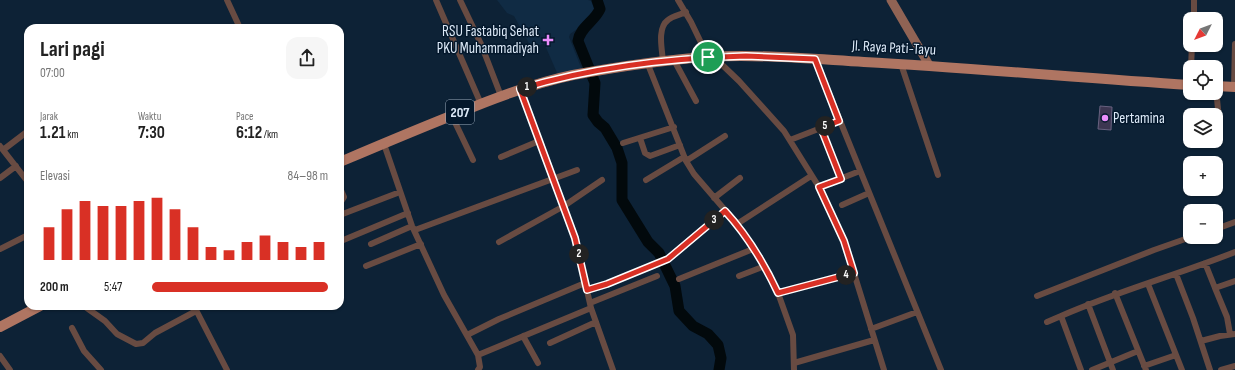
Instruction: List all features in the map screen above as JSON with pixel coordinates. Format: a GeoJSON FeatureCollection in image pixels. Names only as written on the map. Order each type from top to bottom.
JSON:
{"type":"FeatureCollection","features":[{"type":"Feature","properties":{"kind":"main road","name":"Jl. Raya Pati-Tayu"},"geometry":{"type":"LineString","coordinates":[[520,89],[596,71],[648,62],[746,56],[929,65],[1081,78],[1183,85]]}},
{"type":"Feature","properties":{"kind":"main road"},"geometry":{"type":"LineString","coordinates":[[1223,88],[1234,87]]}},
{"type":"Feature","properties":{"kind":"main road","name":"207"},"geometry":{"type":"LineString","coordinates":[[344,160],[520,89]]}},
{"type":"Feature","properties":{"kind":"main road"},"geometry":{"type":"LineString","coordinates":[[0,328],[33,310]]}},
{"type":"Feature","properties":{"kind":"street"},"geometry":{"type":"LineString","coordinates":[[227,0],[238,24]]}},
{"type":"Feature","properties":{"kind":"street"},"geometry":{"type":"LineString","coordinates":[[436,0],[481,104]]}},
{"type":"Feature","properties":{"kind":"street"},"geometry":{"type":"LineString","coordinates":[[460,0],[481,44],[501,96]]}},
{"type":"Feature","properties":{"kind":"street"},"geometry":{"type":"LineString","coordinates":[[678,0],[711,57],[739,81],[784,131],[819,187],[844,241],[884,370]]}},
{"type":"Feature","properties":{"kind":"street"},"geometry":{"type":"LineString","coordinates":[[890,0],[929,65]]}},
{"type":"Feature","properties":{"kind":"street"},"geometry":{"type":"LineString","coordinates":[[1194,0],[1194,12]]}},
{"type":"Feature","properties":{"kind":"street"},"geometry":{"type":"LineString","coordinates":[[686,12],[669,19],[664,24],[661,38],[669,60],[696,101]]}},
{"type":"Feature","properties":{"kind":"street"},"geometry":{"type":"LineString","coordinates":[[1234,87],[1235,44]]}},
{"type":"Feature","properties":{"kind":"street"},"geometry":{"type":"LineString","coordinates":[[815,59],[941,370]]}},
{"type":"Feature","properties":{"kind":"street"},"geometry":{"type":"LineString","coordinates":[[648,62],[685,159],[694,174],[737,224],[765,266],[778,293],[794,335],[794,370]]}},
{"type":"Feature","properties":{"kind":"street"},"geometry":{"type":"LineString","coordinates":[[901,64],[938,175]]}},
{"type":"Feature","properties":{"kind":"street"},"geometry":{"type":"LineString","coordinates":[[520,89],[575,238],[590,306],[613,370]]}},
{"type":"Feature","properties":{"kind":"street"},"geometry":{"type":"LineString","coordinates":[[452,116],[473,160]]}},
{"type":"Feature","properties":{"kind":"street"},"geometry":{"type":"LineString","coordinates":[[790,140],[839,121]]}},
{"type":"Feature","properties":{"kind":"street"},"geometry":{"type":"LineString","coordinates":[[623,143],[674,128]]}},
{"type":"Feature","properties":{"kind":"street"},"geometry":{"type":"LineString","coordinates":[[821,128],[841,179]]}},
{"type":"Feature","properties":{"kind":"street"},"geometry":{"type":"LineString","coordinates":[[24,134],[2,148],[24,177]]}},
{"type":"Feature","properties":{"kind":"street"},"geometry":{"type":"LineString","coordinates":[[646,180],[725,136]]}},
{"type":"Feature","properties":{"kind":"street"},"geometry":{"type":"LineString","coordinates":[[640,138],[645,153],[650,156],[680,145]]}},
{"type":"Feature","properties":{"kind":"street"},"geometry":{"type":"LineString","coordinates":[[501,157],[539,141]]}},
{"type":"Feature","properties":{"kind":"street"},"geometry":{"type":"LineString","coordinates":[[384,144],[413,228],[444,296],[478,355],[480,367],[478,370]]}},
{"type":"Feature","properties":{"kind":"street"},"geometry":{"type":"LineString","coordinates":[[0,178],[16,166]]}},
{"type":"Feature","properties":{"kind":"street"},"geometry":{"type":"LineString","coordinates":[[371,244],[553,180],[577,170]]}},
{"type":"Feature","properties":{"kind":"street"},"geometry":{"type":"LineString","coordinates":[[819,187],[860,171]]}},
{"type":"Feature","properties":{"kind":"street"},"geometry":{"type":"LineString","coordinates":[[737,224],[811,176]]}},
{"type":"Feature","properties":{"kind":"street"},"geometry":{"type":"LineString","coordinates":[[714,198],[740,178]]}},
{"type":"Feature","properties":{"kind":"street"},"geometry":{"type":"LineString","coordinates":[[499,242],[564,206],[602,180]]}},
{"type":"Feature","properties":{"kind":"street"},"geometry":{"type":"LineString","coordinates":[[344,213],[400,192]]}},
{"type":"Feature","properties":{"kind":"street"},"geometry":{"type":"LineString","coordinates":[[842,205],[869,193]]}},
{"type":"Feature","properties":{"kind":"street"},"geometry":{"type":"LineString","coordinates":[[587,290],[664,261],[725,211]]}},
{"type":"Feature","properties":{"kind":"street"},"geometry":{"type":"LineString","coordinates":[[344,240],[408,213]]}},
{"type":"Feature","properties":{"kind":"street"},"geometry":{"type":"LineString","coordinates":[[1223,226],[1235,222]]}},
{"type":"Feature","properties":{"kind":"street"},"geometry":{"type":"LineString","coordinates":[[0,249],[24,237]]}},
{"type":"Feature","properties":{"kind":"street"},"geometry":{"type":"LineString","coordinates":[[1037,296],[1183,240]]}},
{"type":"Feature","properties":{"kind":"street"},"geometry":{"type":"LineString","coordinates":[[366,266],[421,244]]}},
{"type":"Feature","properties":{"kind":"street"},"geometry":{"type":"LineString","coordinates":[[679,279],[753,249]]}},
{"type":"Feature","properties":{"kind":"street"},"geometry":{"type":"LineString","coordinates":[[1047,322],[1115,293],[1148,284],[1235,252]]}},
{"type":"Feature","properties":{"kind":"street"},"geometry":{"type":"LineString","coordinates":[[1201,341],[1232,334],[1205,263]]}},
{"type":"Feature","properties":{"kind":"street"},"geometry":{"type":"LineString","coordinates":[[739,276],[765,266]]}},
{"type":"Feature","properties":{"kind":"street"},"geometry":{"type":"LineString","coordinates":[[778,293],[854,273]]}},
{"type":"Feature","properties":{"kind":"street"},"geometry":{"type":"LineString","coordinates":[[1176,274],[1210,370]]}},
{"type":"Feature","properties":{"kind":"street"},"geometry":{"type":"LineString","coordinates":[[478,355],[657,276]]}},
{"type":"Feature","properties":{"kind":"street"},"geometry":{"type":"LineString","coordinates":[[1215,288],[1235,281]]}},
{"type":"Feature","properties":{"kind":"street"},"geometry":{"type":"LineString","coordinates":[[467,335],[499,319],[585,283]]}},
{"type":"Feature","properties":{"kind":"street"},"geometry":{"type":"LineString","coordinates":[[1148,284],[1182,370]]}},
{"type":"Feature","properties":{"kind":"street"},"geometry":{"type":"LineString","coordinates":[[1115,293],[1145,368],[1176,355]]}},
{"type":"Feature","properties":{"kind":"street"},"geometry":{"type":"LineString","coordinates":[[1088,304],[1112,370]]}},
{"type":"Feature","properties":{"kind":"street"},"geometry":{"type":"LineString","coordinates":[[90,310],[105,321],[117,334],[136,344],[142,343],[192,310]]}},
{"type":"Feature","properties":{"kind":"street"},"geometry":{"type":"LineString","coordinates":[[196,310],[227,370]]}},
{"type":"Feature","properties":{"kind":"street"},"geometry":{"type":"LineString","coordinates":[[871,329],[917,312]]}},
{"type":"Feature","properties":{"kind":"street"},"geometry":{"type":"LineString","coordinates":[[1061,316],[1081,370]]}},
{"type":"Feature","properties":{"kind":"street"},"geometry":{"type":"LineString","coordinates":[[550,343],[596,322]]}},
{"type":"Feature","properties":{"kind":"street"},"geometry":{"type":"LineString","coordinates":[[72,328],[84,351],[101,370]]}},
{"type":"Feature","properties":{"kind":"street"},"geometry":{"type":"LineString","coordinates":[[523,336],[538,363]]}},
{"type":"Feature","properties":{"kind":"street"},"geometry":{"type":"LineString","coordinates":[[794,363],[874,340]]}},
{"type":"Feature","properties":{"kind":"street"},"geometry":{"type":"LineString","coordinates":[[1092,370],[1138,351]]}},
{"type":"Feature","properties":{"kind":"street"},"geometry":{"type":"LineString","coordinates":[[0,356],[10,370]]}},
{"type":"Feature","properties":{"kind":"street"},"geometry":{"type":"LineString","coordinates":[[1222,370],[1235,366]]}},
{"type":"Feature","properties":{"kind":"shaded area","name":"RSU Fastabiq Sehat PKU Muhammadiyah"},"geometry":{"type":"Polygon","coordinates":[[[497,0],[591,1],[594,8],[591,17],[586,23],[570,34],[569,37],[582,70],[558,75],[544,43],[532,49],[514,16],[507,13],[497,0]]]}},
{"type":"Feature","properties":{"kind":"building","name":"Pertamina"},"geometry":{"type":"Polygon","coordinates":[[[1100,106],[1112,107],[1111,130],[1098,129],[1100,106]]]}},
{"type":"Feature","properties":{"kind":"waterway"},"geometry":{"type":"LineString","coordinates":[[597,0],[600,9],[579,36],[578,41],[595,83],[593,115],[605,128],[617,148],[622,163],[622,200],[648,242],[659,253],[675,286],[679,311],[693,326],[708,334],[718,345],[721,358],[719,370]]}},
{"type":"Feature","properties":{"kind":"place","name":"RSU Fastabiq Sehat PKU Muhammadiyah"},"geometry":{"type":"Point","coordinates":[548,40]}},
{"type":"Feature","properties":{"kind":"place","name":"Pertamina"},"geometry":{"type":"Point","coordinates":[1105,118]}},
{"type":"Feature","properties":{"kind":"route"},"geometry":{"type":"LineString","coordinates":[[746,56],[815,59],[839,121],[821,128],[841,179],[819,187],[844,241],[854,273],[778,293],[765,266],[737,224],[725,211],[668,259],[607,284],[587,290],[575,238],[567,214],[520,89],[571,76],[648,62],[708,57],[746,56]]}}]}
